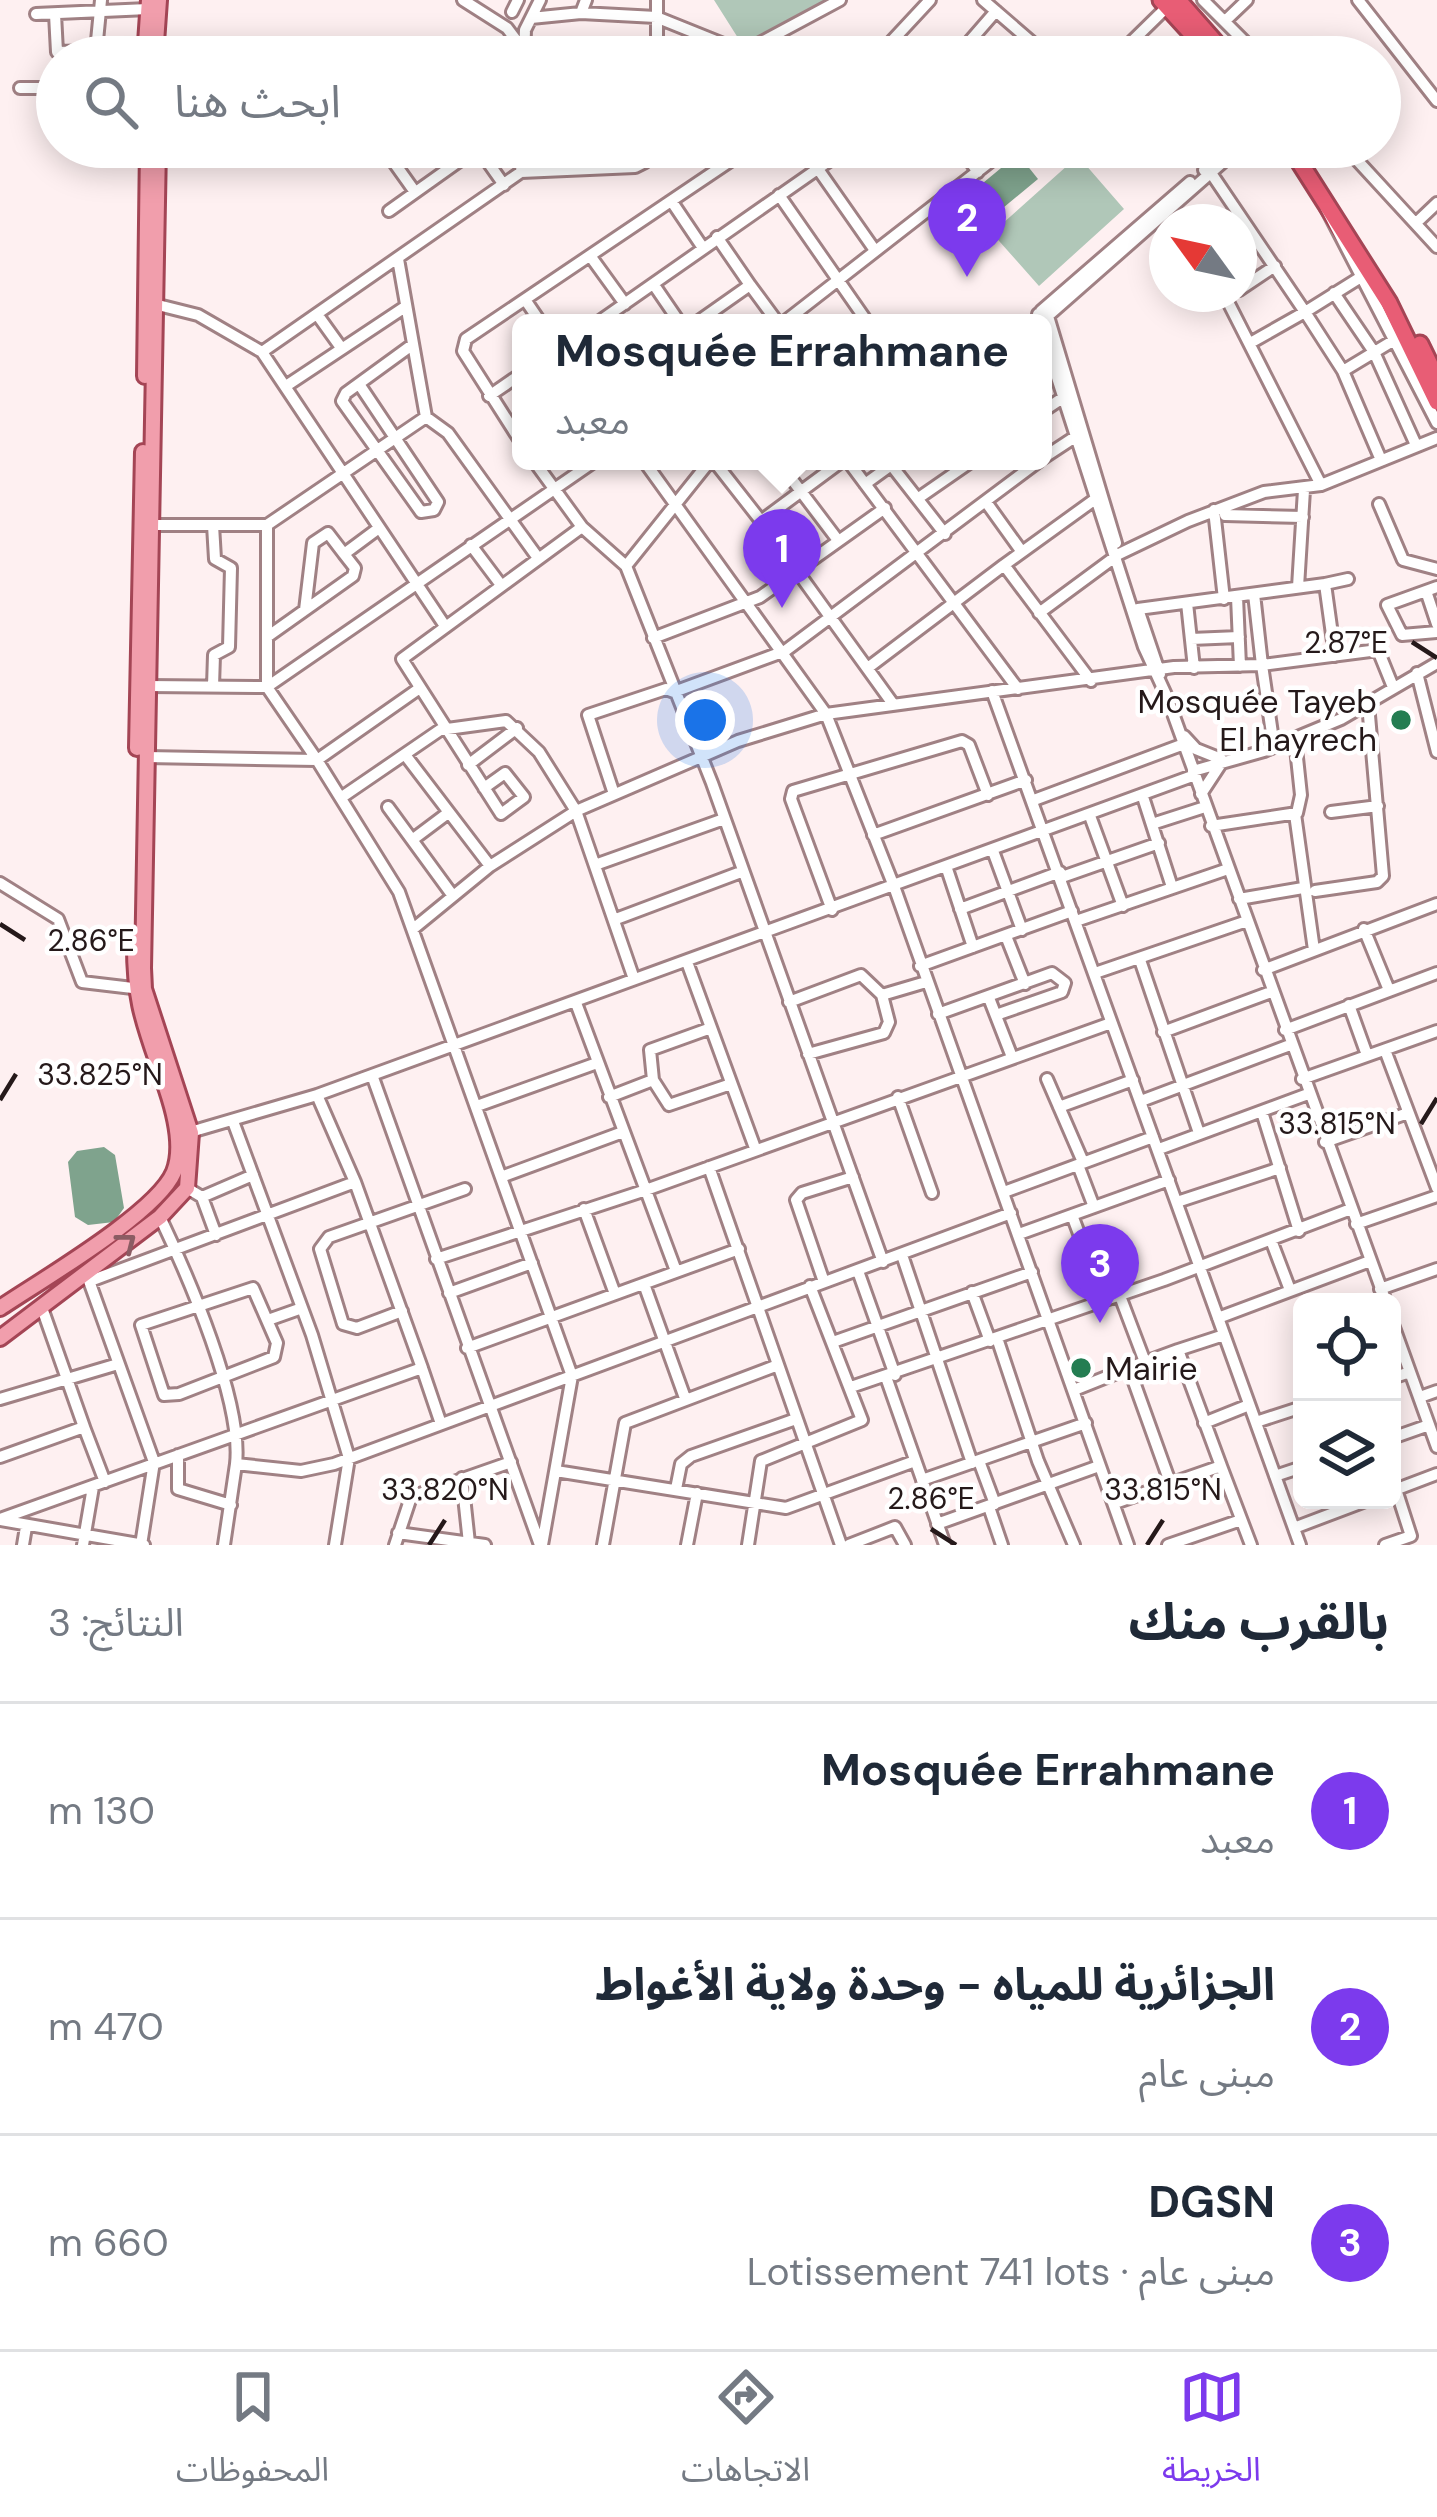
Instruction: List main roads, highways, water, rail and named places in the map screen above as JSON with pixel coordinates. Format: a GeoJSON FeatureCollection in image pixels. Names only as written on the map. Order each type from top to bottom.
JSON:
{"type":"FeatureCollection","features":[{"type":"Feature","properties":{"kind":"highway"},"geometry":{"type":"LineString","coordinates":[[1167,5],[1194,36]]}},
{"type":"Feature","properties":{"kind":"highway"},"geometry":{"type":"LineString","coordinates":[[1167,5],[1203,36]]}},
{"type":"Feature","properties":{"kind":"highway"},"geometry":{"type":"LineString","coordinates":[[1305,168],[1389,303],[1437,402]]}},
{"type":"Feature","properties":{"kind":"highway"},"geometry":{"type":"LineString","coordinates":[[1315,168],[1348,215],[1437,379]]}},
{"type":"Feature","properties":{"kind":"main road"},"geometry":{"type":"LineString","coordinates":[[148,36],[152,3]]}},
{"type":"Feature","properties":{"kind":"main road"},"geometry":{"type":"LineString","coordinates":[[152,3],[154,36]]}},
{"type":"Feature","properties":{"kind":"main road"},"geometry":{"type":"LineString","coordinates":[[139,990],[152,525],[149,168]]}},
{"type":"Feature","properties":{"kind":"main road"},"geometry":{"type":"LineString","coordinates":[[0,1338],[88,1278],[187,1188],[184,1134],[139,990],[157,168]]}},
{"type":"Feature","properties":{"kind":"main road"},"geometry":{"type":"LineString","coordinates":[[0,1308],[158,1196],[174,1173],[184,1134]]}},
{"type":"Feature","properties":{"kind":"place","name":"الجزائرية للمياه - وحدة ولاية الأغواط"},"geometry":{"type":"Point","coordinates":[967,277]}},
{"type":"Feature","properties":{"kind":"place","name":"Mosquée Errahmane"},"geometry":{"type":"Point","coordinates":[782,608]}},
{"type":"Feature","properties":{"kind":"place","name":"Mosquée Tayeb El hayrech"},"geometry":{"type":"Point","coordinates":[1401,720]}},
{"type":"Feature","properties":{"kind":"place","name":"DGSN"},"geometry":{"type":"Point","coordinates":[1100,1323]}},
{"type":"Feature","properties":{"kind":"place","name":"Mairie"},"geometry":{"type":"Point","coordinates":[1081,1368]}}]}
